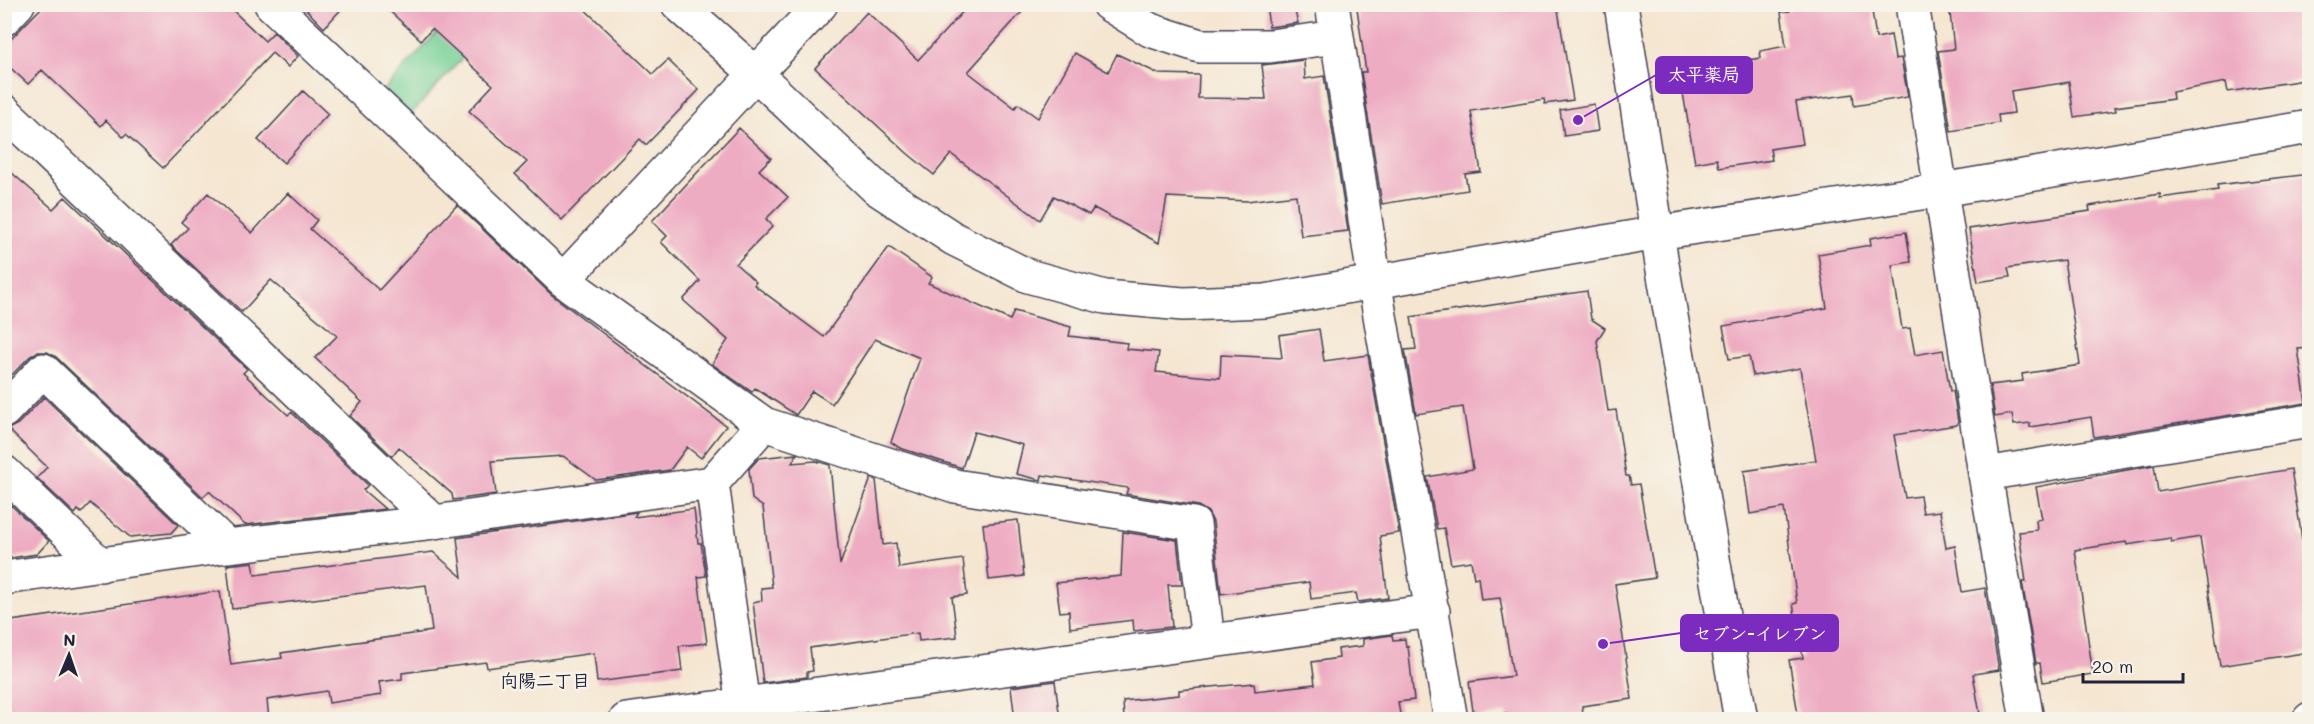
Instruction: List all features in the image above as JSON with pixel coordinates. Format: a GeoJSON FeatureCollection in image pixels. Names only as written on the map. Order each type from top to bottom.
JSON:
{"type":"FeatureCollection","features":[{"type":"Feature","properties":{"kind":"street"},"geometry":{"type":"LineString","coordinates":[[4,19],[18,4]]}},
{"type":"Feature","properties":{"kind":"street"},"geometry":{"type":"LineString","coordinates":[[271,4],[563,280],[764,424],[955,486],[1194,524],[1208,641]]}},
{"type":"Feature","properties":{"kind":"street"},"geometry":{"type":"LineString","coordinates":[[678,4],[756,74],[876,188],[954,239],[1028,276],[1105,297],[1183,304],[1265,301],[1657,233],[1941,189],[2310,127]]}},
{"type":"Feature","properties":{"kind":"street"},"geometry":{"type":"LineString","coordinates":[[563,280],[821,4]]}},
{"type":"Feature","properties":{"kind":"street"},"geometry":{"type":"LineString","coordinates":[[1108,4],[1150,30],[1200,46],[1270,46],[1337,37]]}},
{"type":"Feature","properties":{"kind":"street"},"geometry":{"type":"LineString","coordinates":[[1332,4],[1375,281],[1451,720]]}},
{"type":"Feature","properties":{"kind":"street"},"geometry":{"type":"LineString","coordinates":[[1621,4],[1657,233],[1741,720]]}},
{"type":"Feature","properties":{"kind":"street"},"geometry":{"type":"LineString","coordinates":[[1912,4],[1985,474],[2027,720]]}},
{"type":"Feature","properties":{"kind":"street"},"geometry":{"type":"LineString","coordinates":[[4,111],[434,522]]}},
{"type":"Feature","properties":{"kind":"street"},"geometry":{"type":"LineString","coordinates":[[4,411],[43,370],[227,546]]}},
{"type":"Feature","properties":{"kind":"street"},"geometry":{"type":"LineString","coordinates":[[1985,474],[2310,421]]}},
{"type":"Feature","properties":{"kind":"street"},"geometry":{"type":"LineString","coordinates":[[4,578],[227,546],[434,522],[712,483],[764,424]]}},
{"type":"Feature","properties":{"kind":"street"},"geometry":{"type":"LineString","coordinates":[[4,472],[101,565]]}},
{"type":"Feature","properties":{"kind":"street"},"geometry":{"type":"LineString","coordinates":[[712,483],[744,712]]}},
{"type":"Feature","properties":{"kind":"street"},"geometry":{"type":"LineString","coordinates":[[626,720],[744,712],[1208,641],[1433,611]]}},
{"type":"Feature","properties":{"kind":"green space"},"geometry":{"type":"Polygon","coordinates":[[[442,27],[469,51],[411,114],[384,90],[442,27]]]}},
{"type":"Feature","properties":{"kind":"building"},"geometry":{"type":"Polygon","coordinates":[[[45,4],[226,4],[265,41],[274,32],[298,56],[288,67],[272,53],[163,168],[126,134],[123,137],[106,120],[101,126],[42,70],[28,84],[4,62],[4,46],[45,4]]]}},
{"type":"Feature","properties":{"kind":"building"},"geometry":{"type":"Polygon","coordinates":[[[301,4],[346,4],[324,28],[301,4]]]}},
{"type":"Feature","properties":{"kind":"building"},"geometry":{"type":"Polygon","coordinates":[[[382,4],[579,4],[653,74],[668,60],[699,90],[646,145],[640,139],[562,220],[515,174],[527,162],[469,111],[493,85],[432,29],[421,40],[382,4]]]}},
{"type":"Feature","properties":{"kind":"building"},"geometry":{"type":"Polygon","coordinates":[[[970,4],[1029,4],[968,72],[1015,108],[1018,104],[1038,118],[1075,53],[1108,72],[1117,54],[1159,74],[1199,75],[1198,98],[1266,99],[1262,65],[1304,60],[1305,79],[1324,76],[1348,231],[1301,236],[1296,195],[1247,201],[1167,197],[1159,243],[1094,208],[1089,215],[1054,196],[1040,220],[951,154],[934,175],[815,68],[867,12],[918,60],[970,4]]]}},
{"type":"Feature","properties":{"kind":"building"},"geometry":{"type":"Polygon","coordinates":[[[1266,4],[1293,4],[1298,23],[1269,27],[1266,4]]]}},
{"type":"Feature","properties":{"kind":"building"},"geometry":{"type":"Polygon","coordinates":[[[1381,4],[1557,4],[1573,100],[1545,104],[1544,99],[1471,111],[1481,172],[1465,174],[1468,190],[1382,204],[1361,72],[1366,72],[1357,8],[1381,4]]]}},
{"type":"Feature","properties":{"kind":"building"},"geometry":{"type":"Polygon","coordinates":[[[1789,4],[1871,4],[1876,38],[1891,35],[1895,59],[1901,58],[1908,97],[1854,106],[1853,94],[1796,102],[1803,144],[1770,149],[1772,160],[1719,168],[1717,159],[1695,163],[1679,70],[1761,58],[1760,51],[1786,46],[1781,12],[1790,11],[1789,4]]]}},
{"type":"Feature","properties":{"kind":"building"},"geometry":{"type":"Polygon","coordinates":[[[1949,4],[2310,4],[2310,79],[2228,92],[2226,82],[2172,92],[2173,99],[2115,107],[2116,111],[2074,117],[2069,82],[2011,91],[2014,113],[1998,115],[1999,123],[1951,131],[1938,51],[1954,49],[1949,4]]]}},
{"type":"Feature","properties":{"kind":"building"},"geometry":{"type":"Polygon","coordinates":[[[303,91],[328,114],[284,163],[258,140],[303,91]]]}},
{"type":"Feature","properties":{"kind":"building"},"geometry":{"type":"Polygon","coordinates":[[[1594,104],[1598,131],[1564,136],[1560,110],[1594,104]]]}},
{"type":"Feature","properties":{"kind":"building"},"geometry":{"type":"Polygon","coordinates":[[[739,128],[771,158],[759,170],[788,197],[766,219],[773,226],[736,264],[756,282],[754,285],[824,337],[889,247],[932,277],[928,283],[1010,320],[1014,311],[1071,327],[1069,336],[1127,343],[1126,349],[1159,352],[1156,372],[1220,378],[1221,355],[1282,358],[1279,335],[1319,329],[1324,361],[1368,355],[1399,533],[1380,536],[1388,598],[1358,602],[1356,593],[1311,599],[1309,582],[1221,594],[1213,522],[1208,512],[1198,506],[1126,494],[1128,488],[1042,475],[1041,480],[1016,474],[1023,445],[974,432],[962,468],[900,448],[891,442],[920,358],[875,339],[832,404],[812,391],[796,415],[755,388],[752,392],[712,364],[728,340],[683,300],[700,281],[661,242],[667,236],[652,221],[739,128]]]}},
{"type":"Feature","properties":{"kind":"building"},"geometry":{"type":"Polygon","coordinates":[[[4,166],[53,209],[65,197],[247,369],[243,373],[288,415],[291,412],[368,485],[363,490],[385,509],[245,525],[209,491],[203,497],[55,356],[47,352],[37,352],[29,357],[4,383],[4,166]]]}},
{"type":"Feature","properties":{"kind":"building"},"geometry":{"type":"Polygon","coordinates":[[[2310,174],[2310,348],[2298,349],[2306,403],[2094,437],[2091,417],[2030,427],[2030,423],[2014,425],[2012,414],[1995,417],[1990,385],[2023,381],[2022,374],[2080,365],[2064,260],[2008,268],[2010,277],[1978,282],[1969,229],[2090,211],[2089,206],[2160,194],[2160,198],[2218,190],[2217,185],[2310,174]]]}},
{"type":"Feature","properties":{"kind":"building"},"geometry":{"type":"Polygon","coordinates":[[[208,193],[252,233],[288,193],[317,220],[310,229],[379,290],[457,205],[552,295],[726,426],[701,458],[687,447],[670,470],[596,480],[563,456],[492,461],[496,494],[453,500],[452,494],[399,447],[392,456],[350,416],[362,402],[315,358],[337,336],[271,280],[242,312],[171,245],[188,228],[181,222],[208,193]]]}},
{"type":"Feature","properties":{"kind":"building"},"geometry":{"type":"Polygon","coordinates":[[[1906,232],[1911,262],[1892,265],[1902,329],[1910,328],[1915,355],[1943,350],[1958,422],[1956,425],[1894,435],[1905,498],[1920,496],[1923,513],[1940,511],[1946,548],[1955,546],[1962,592],[1985,588],[1999,670],[1973,674],[1981,720],[1799,720],[1789,660],[1803,658],[1793,604],[1797,603],[1784,508],[1750,514],[1744,471],[1816,460],[1800,368],[1753,376],[1749,356],[1729,359],[1723,326],[1827,308],[1818,254],[1871,245],[1870,238],[1906,232]]]}},
{"type":"Feature","properties":{"kind":"building"},"geometry":{"type":"Polygon","coordinates":[[[1587,291],[1591,319],[1605,328],[1597,341],[1608,411],[1616,410],[1626,476],[1629,476],[1631,485],[1639,484],[1655,578],[1615,584],[1632,699],[1582,706],[1583,714],[1551,720],[1508,720],[1507,713],[1474,718],[1469,682],[1513,676],[1500,598],[1481,600],[1478,577],[1474,578],[1471,561],[1451,564],[1444,528],[1437,529],[1427,477],[1473,469],[1463,407],[1416,414],[1405,350],[1416,349],[1411,317],[1587,291]]]}},
{"type":"Feature","properties":{"kind":"building"},"geometry":{"type":"Polygon","coordinates":[[[44,397],[178,525],[171,533],[130,537],[90,503],[81,513],[78,510],[75,514],[37,478],[47,467],[8,429],[18,424],[44,397]]]}},
{"type":"Feature","properties":{"kind":"building"},"geometry":{"type":"Polygon","coordinates":[[[797,454],[792,463],[816,461],[830,465],[840,565],[871,478],[876,480],[883,545],[896,543],[899,568],[963,559],[967,595],[952,597],[957,637],[919,641],[918,633],[810,648],[813,671],[807,672],[807,677],[763,683],[753,602],[762,600],[761,588],[772,587],[763,507],[752,499],[749,469],[759,458],[797,454]]]}},
{"type":"Feature","properties":{"kind":"building"},"geometry":{"type":"Polygon","coordinates":[[[2154,465],[2158,492],[2291,469],[2302,539],[2310,538],[2310,652],[2220,666],[2200,537],[2171,542],[2170,538],[2127,545],[2126,542],[2075,550],[2093,674],[2043,682],[2040,663],[2036,663],[2022,582],[2026,582],[2019,532],[2037,530],[2036,520],[2042,519],[2036,487],[2154,465]]]}},
{"type":"Feature","properties":{"kind":"building"},"geometry":{"type":"Polygon","coordinates":[[[11,505],[49,541],[37,554],[4,559],[4,512],[11,505]]]}},
{"type":"Feature","properties":{"kind":"building"},"geometry":{"type":"Polygon","coordinates":[[[694,509],[698,543],[701,543],[706,576],[698,577],[707,643],[679,646],[682,671],[597,682],[594,653],[487,668],[486,662],[402,673],[402,679],[379,682],[381,695],[329,703],[327,691],[267,700],[269,720],[5,720],[4,622],[220,591],[231,665],[282,658],[281,653],[432,631],[426,585],[232,609],[227,565],[253,562],[255,575],[433,552],[462,577],[457,538],[637,512],[634,517],[694,509]]]}},
{"type":"Feature","properties":{"kind":"building"},"geometry":{"type":"Polygon","coordinates":[[[1018,520],[1024,576],[989,580],[983,524],[1018,520]]]}},
{"type":"Feature","properties":{"kind":"building"},"geometry":{"type":"Polygon","coordinates":[[[1123,532],[1177,540],[1182,585],[1168,585],[1172,627],[1134,631],[1133,620],[1070,628],[1069,611],[1060,612],[1056,583],[1121,576],[1123,532]]]}},
{"type":"Feature","properties":{"kind":"building"},"geometry":{"type":"Polygon","coordinates":[[[1392,635],[1393,640],[1405,639],[1406,647],[1408,646],[1414,700],[1398,702],[1401,720],[1124,720],[1123,701],[1179,695],[1179,690],[1254,683],[1255,691],[1315,684],[1312,662],[1339,658],[1338,649],[1363,646],[1363,639],[1392,635]]]}},
{"type":"Feature","properties":{"kind":"building"},"geometry":{"type":"Polygon","coordinates":[[[1055,681],[1060,720],[1015,720],[1011,687],[1055,681]]]}},
{"type":"Feature","properties":{"kind":"building"},"geometry":{"type":"Polygon","coordinates":[[[811,714],[811,720],[770,720],[811,714]]]}},
{"type":"Feature","properties":{"kind":"place","name":"太平薬局"},"geometry":{"type":"Point","coordinates":[1578,120]}},
{"type":"Feature","properties":{"kind":"place","name":"セブン-イレブン"},"geometry":{"type":"Point","coordinates":[1603,644]}},
{"type":"Feature","properties":{"kind":"district","name":"向陽二丁目"},"geometry":{"type":"Point","coordinates":[545,681]}}]}
